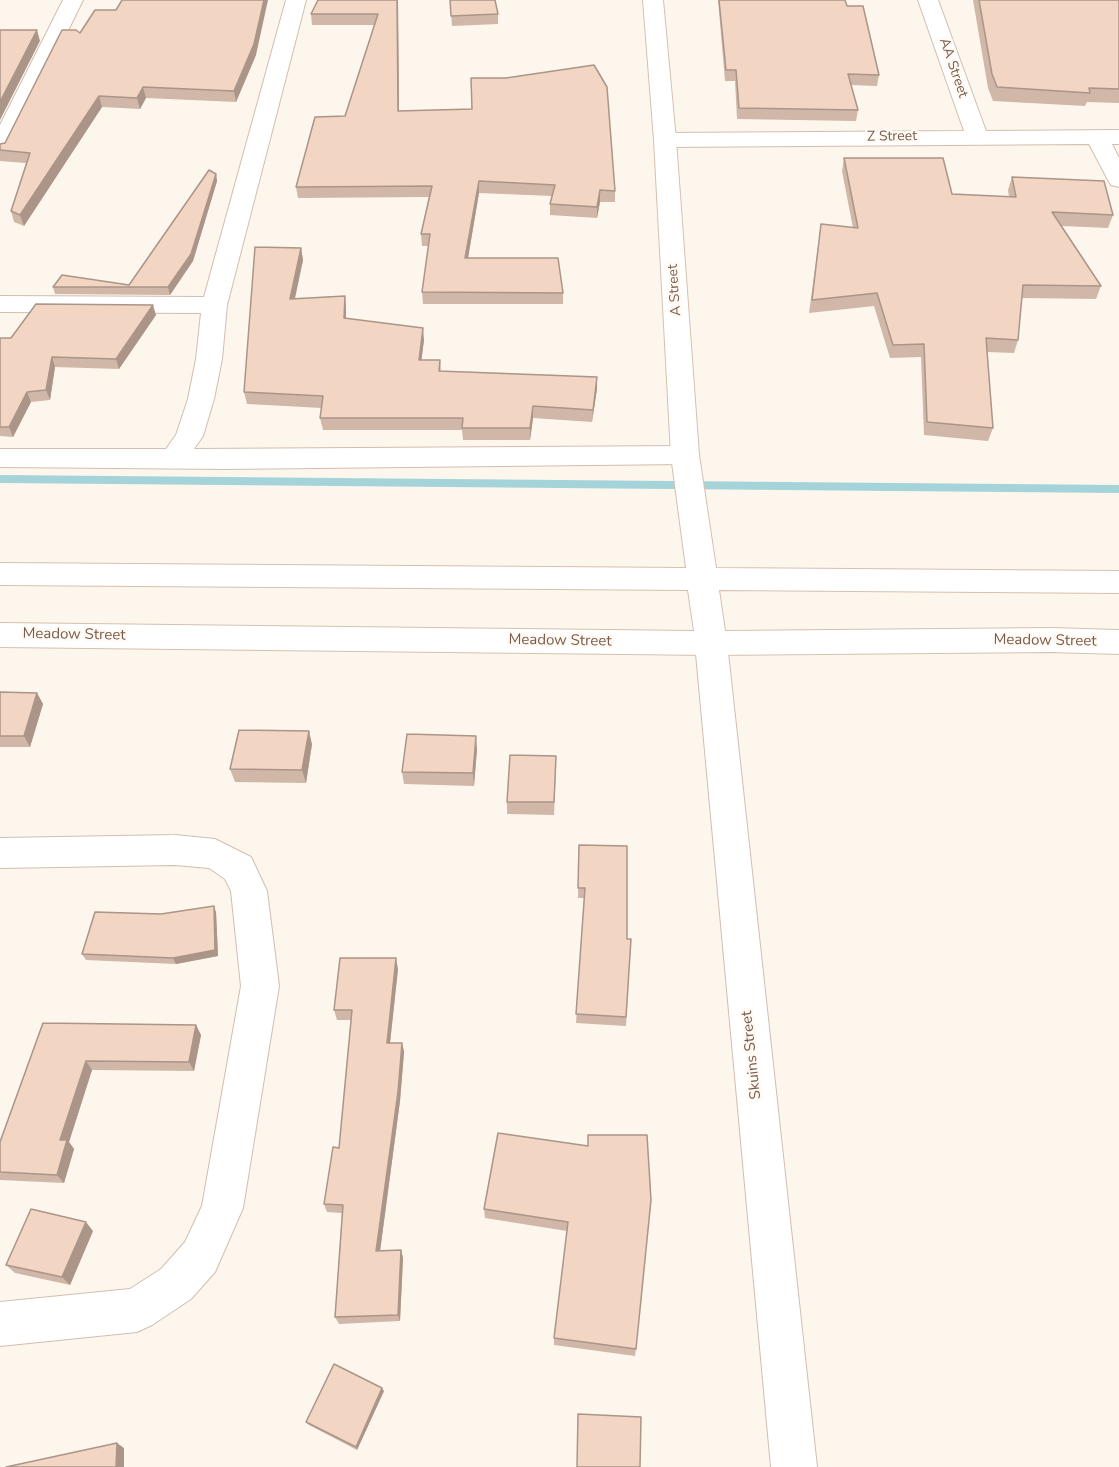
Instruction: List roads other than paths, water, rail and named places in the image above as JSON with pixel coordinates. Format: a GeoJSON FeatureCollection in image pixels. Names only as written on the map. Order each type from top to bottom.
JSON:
{"type":"FeatureCollection","features":[{"type":"Feature","properties":{"kind":"street"},"geometry":{"type":"LineString","coordinates":[[0,147],[73,0]]}},
{"type":"Feature","properties":{"kind":"street"},"geometry":{"type":"LineString","coordinates":[[174,458],[189,436],[201,399],[209,359],[214,305],[296,0]]}},
{"type":"Feature","properties":{"kind":"street","name":"A Street"},"geometry":{"type":"LineString","coordinates":[[653,0],[665,140],[686,465],[704,579]]}},
{"type":"Feature","properties":{"kind":"street","name":"AA Street"},"geometry":{"type":"LineString","coordinates":[[928,0],[977,136]]}},
{"type":"Feature","properties":{"kind":"street","name":"Z Street"},"geometry":{"type":"LineString","coordinates":[[665,140],[977,136],[1108,137]]}},
{"type":"Feature","properties":{"kind":"street"},"geometry":{"type":"LineString","coordinates":[[1108,137],[1119,180]]}},
{"type":"Feature","properties":{"kind":"street"},"geometry":{"type":"LineString","coordinates":[[0,304],[214,305]]}},
{"type":"Feature","properties":{"kind":"street"},"geometry":{"type":"LineString","coordinates":[[0,458],[226,460],[274,458],[686,465]]}},
{"type":"Feature","properties":{"kind":"street"},"geometry":{"type":"LineString","coordinates":[[0,574],[1119,582]]}},
{"type":"Feature","properties":{"kind":"street","name":"Skuins Street"},"geometry":{"type":"LineString","coordinates":[[704,579],[794,1467]]}},
{"type":"Feature","properties":{"kind":"street","name":"Meadow Street"},"geometry":{"type":"LineString","coordinates":[[0,634],[711,643],[1051,640],[1119,642]]}},
{"type":"Feature","properties":{"kind":"street"},"geometry":{"type":"LineString","coordinates":[[0,853],[175,850],[215,854],[238,868],[249,891],[260,986],[222,1208],[200,1257],[176,1284],[137,1310],[0,1324]]}},
{"type":"Feature","properties":{"kind":"waterway"},"geometry":{"type":"LineString","coordinates":[[0,479],[1119,489]]}}]}
